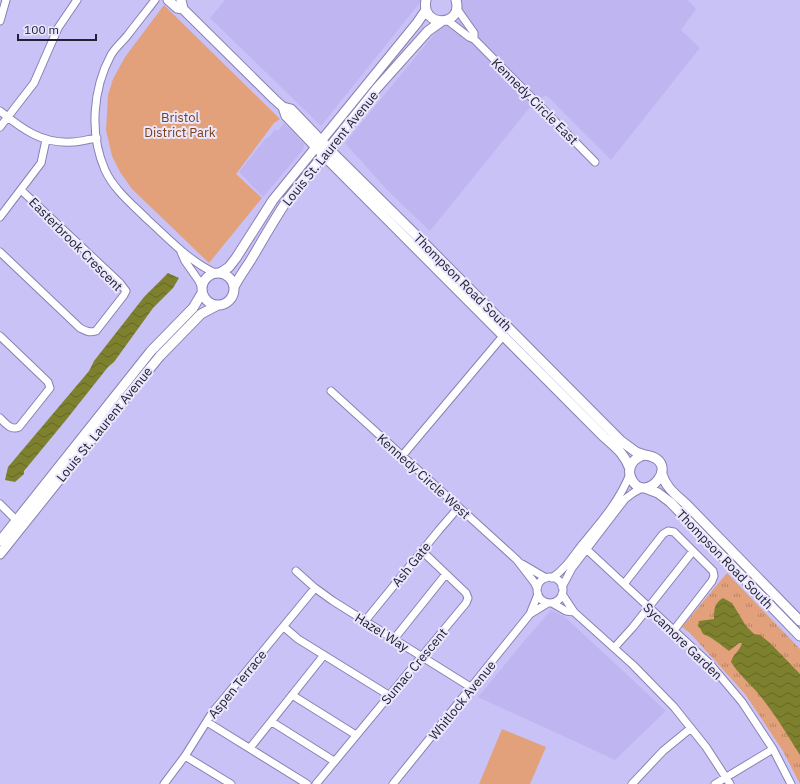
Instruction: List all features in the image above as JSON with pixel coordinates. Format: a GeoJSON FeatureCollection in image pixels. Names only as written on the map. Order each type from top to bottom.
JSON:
{"type":"FeatureCollection","features":[{"type":"Feature","properties":{"kind":"main road","name":"Thompson Road South"},"geometry":{"type":"LineString","coordinates":[[168,0],[176,8],[182,4],[283,107],[286,116],[318,144],[622,441],[636,452],[646,455]]}},
{"type":"Feature","properties":{"kind":"main road","name":"Louis St. Laurent Avenue"},"geometry":{"type":"LineString","coordinates":[[217,273],[232,262],[273,200],[418,23],[425,3]]}},
{"type":"Feature","properties":{"kind":"main road"},"geometry":{"type":"LineString","coordinates":[[425,3],[432,18],[444,21]]}},
{"type":"Feature","properties":{"kind":"main road","name":"Louis St. Laurent Avenue"},"geometry":{"type":"LineString","coordinates":[[234,287],[239,276],[252,258],[277,215],[326,152],[377,88],[428,31],[452,18],[457,3]]}},
{"type":"Feature","properties":{"kind":"main road","name":"Thompson Road South"},"geometry":{"type":"LineString","coordinates":[[326,152],[503,336],[623,454],[630,471]]}},
{"type":"Feature","properties":{"kind":"main road"},"geometry":{"type":"LineString","coordinates":[[217,273],[229,278],[234,287],[231,297],[223,304],[218,305],[208,302],[202,290],[206,278],[217,273]]}},
{"type":"Feature","properties":{"kind":"main road","name":"Louis St. Laurent Avenue"},"geometry":{"type":"LineString","coordinates":[[0,541],[151,351],[193,308],[202,290]]}},
{"type":"Feature","properties":{"kind":"main road","name":"Louis St. Laurent Avenue"},"geometry":{"type":"LineString","coordinates":[[0,554],[160,356],[201,314],[218,305]]}},
{"type":"Feature","properties":{"kind":"main road"},"geometry":{"type":"LineString","coordinates":[[646,455],[656,459],[660,463],[662,474],[658,481],[643,488],[634,483],[630,471],[635,459],[646,455]]}},
{"type":"Feature","properties":{"kind":"main road","name":"Thompson Road South"},"geometry":{"type":"LineString","coordinates":[[662,474],[669,490],[689,507],[800,621]]}},
{"type":"Feature","properties":{"kind":"main road","name":"Thompson Road South"},"geometry":{"type":"LineString","coordinates":[[643,488],[658,493],[670,502],[800,636]]}},
{"type":"Feature","properties":{"kind":"street"},"geometry":{"type":"LineString","coordinates":[[0,22],[6,0]]}},
{"type":"Feature","properties":{"kind":"street"},"geometry":{"type":"LineString","coordinates":[[0,127],[37,78],[58,28],[77,0]]}},
{"type":"Feature","properties":{"kind":"street"},"geometry":{"type":"LineString","coordinates":[[155,0],[112,53],[103,72],[97,91],[95,113],[97,138],[105,170],[124,197],[181,252],[200,266],[217,273]]}},
{"type":"Feature","properties":{"kind":"street","name":"Kennedy Circle East"},"geometry":{"type":"LineString","coordinates":[[457,3],[474,33],[474,39]]}},
{"type":"Feature","properties":{"kind":"street","name":"Kennedy Circle East"},"geometry":{"type":"LineString","coordinates":[[444,21],[474,39],[595,162]]}},
{"type":"Feature","properties":{"kind":"street"},"geometry":{"type":"LineString","coordinates":[[0,111],[34,136],[46,140],[73,142],[97,138]]}},
{"type":"Feature","properties":{"kind":"street"},"geometry":{"type":"LineString","coordinates":[[0,218],[41,163],[46,140]]}},
{"type":"Feature","properties":{"kind":"street","name":"Easterbrook Crescent"},"geometry":{"type":"LineString","coordinates":[[0,252],[80,328],[87,332],[91,333],[96,331],[126,292],[120,284],[21,190]]}},
{"type":"Feature","properties":{"kind":"street"},"geometry":{"type":"LineString","coordinates":[[181,252],[185,261],[199,281],[202,290]]}},
{"type":"Feature","properties":{"kind":"street"},"geometry":{"type":"LineString","coordinates":[[0,336],[48,382],[50,388],[19,427],[14,429],[0,418]]}},
{"type":"Feature","properties":{"kind":"street"},"geometry":{"type":"LineString","coordinates":[[402,456],[503,336]]}},
{"type":"Feature","properties":{"kind":"street","name":"Kennedy Circle West"},"geometry":{"type":"LineString","coordinates":[[331,391],[517,560],[534,582],[537,591]]}},
{"type":"Feature","properties":{"kind":"street"},"geometry":{"type":"LineString","coordinates":[[550,603],[558,600],[572,568],[584,547],[616,503],[630,471]]}},
{"type":"Feature","properties":{"kind":"street"},"geometry":{"type":"LineString","coordinates":[[574,612],[566,611],[541,600],[537,591],[540,582],[549,578],[567,565],[628,496],[643,488]]}},
{"type":"Feature","properties":{"kind":"street"},"geometry":{"type":"LineString","coordinates":[[0,504],[16,520]]}},
{"type":"Feature","properties":{"kind":"street","name":"Ash Gate"},"geometry":{"type":"LineString","coordinates":[[365,621],[458,508]]}},
{"type":"Feature","properties":{"kind":"street"},"geometry":{"type":"LineString","coordinates":[[624,584],[663,534],[668,531],[674,532],[713,571],[714,576],[712,581],[674,630]]}},
{"type":"Feature","properties":{"kind":"street","name":"Sycamore Garden"},"geometry":{"type":"LineString","coordinates":[[584,547],[710,664],[742,702],[773,749],[791,784]]}},
{"type":"Feature","properties":{"kind":"street","name":"Sumac Crescent"},"geometry":{"type":"LineString","coordinates":[[316,784],[466,603],[468,598],[466,593],[422,551]]}},
{"type":"Feature","properties":{"kind":"street"},"geometry":{"type":"LineString","coordinates":[[614,648],[633,627],[693,551]]}},
{"type":"Feature","properties":{"kind":"street","name":"Kennedy Circle West"},"geometry":{"type":"LineString","coordinates":[[517,560],[549,578]]}},
{"type":"Feature","properties":{"kind":"street","name":"Hazel Way"},"geometry":{"type":"LineString","coordinates":[[296,571],[315,588],[333,601],[472,688]]}},
{"type":"Feature","properties":{"kind":"street"},"geometry":{"type":"LineString","coordinates":[[394,639],[446,574]]}},
{"type":"Feature","properties":{"kind":"street"},"geometry":{"type":"LineString","coordinates":[[549,578],[559,581],[562,591],[574,612],[658,690],[692,728],[728,781]]}},
{"type":"Feature","properties":{"kind":"street","name":"Aspen Terrace"},"geometry":{"type":"LineString","coordinates":[[164,784],[185,756],[212,714],[315,588]]}},
{"type":"Feature","properties":{"kind":"street","name":"Whitlock Avenue"},"geometry":{"type":"LineString","coordinates":[[393,784],[472,688],[530,614],[537,591]]}},
{"type":"Feature","properties":{"kind":"street","name":"Whitlock Avenue"},"geometry":{"type":"LineString","coordinates":[[530,614],[550,603]]}},
{"type":"Feature","properties":{"kind":"street"},"geometry":{"type":"LineString","coordinates":[[284,627],[298,639],[390,696]]}},
{"type":"Feature","properties":{"kind":"street"},"geometry":{"type":"LineString","coordinates":[[250,748],[324,655]]}},
{"type":"Feature","properties":{"kind":"street"},"geometry":{"type":"LineString","coordinates":[[292,695],[356,735]]}},
{"type":"Feature","properties":{"kind":"street"},"geometry":{"type":"LineString","coordinates":[[207,722],[307,784]]}},
{"type":"Feature","properties":{"kind":"street"},"geometry":{"type":"LineString","coordinates":[[272,722],[334,761]]}},
{"type":"Feature","properties":{"kind":"street"},"geometry":{"type":"LineString","coordinates":[[632,784],[663,751],[692,728]]}},
{"type":"Feature","properties":{"kind":"street"},"geometry":{"type":"LineString","coordinates":[[715,784],[728,781],[773,749]]}},
{"type":"Feature","properties":{"kind":"street"},"geometry":{"type":"LineString","coordinates":[[185,756],[231,784]]}},
{"type":"Feature","properties":{"kind":"shaded area"},"geometry":{"type":"Polygon","coordinates":[[[225,0],[422,0],[321,126],[210,18],[225,0]]]}},
{"type":"Feature","properties":{"kind":"shaded area"},"geometry":{"type":"Polygon","coordinates":[[[462,0],[688,0],[696,9],[681,30],[700,48],[611,160],[546,95],[531,106],[430,231],[387,190],[345,143],[462,0]]]}},
{"type":"Feature","properties":{"kind":"shaded area"},"geometry":{"type":"Polygon","coordinates":[[[284,123],[304,144],[303,150],[263,197],[239,172],[265,139],[270,136],[275,129],[278,131],[284,123]]]}},
{"type":"Feature","properties":{"kind":"shaded area"},"geometry":{"type":"Polygon","coordinates":[[[551,610],[565,617],[666,711],[615,760],[478,697],[551,610]]]}},
{"type":"Feature","properties":{"kind":"green space","name":"Bristol District Park"},"geometry":{"type":"Polygon","coordinates":[[[164,5],[280,119],[274,123],[236,174],[262,198],[209,263],[132,189],[120,172],[112,156],[106,130],[108,95],[113,79],[125,57],[164,5]]]}},
{"type":"Feature","properties":{"kind":"green space"},"geometry":{"type":"Polygon","coordinates":[[[727,573],[800,649],[800,784],[783,751],[745,694],[690,633],[682,627],[727,573]]]}},
{"type":"Feature","properties":{"kind":"green space"},"geometry":{"type":"Polygon","coordinates":[[[502,729],[546,747],[530,784],[479,784],[502,729]]]}},
{"type":"Feature","properties":{"kind":"water"},"geometry":{"type":"Polygon","coordinates":[[[168,273],[179,278],[173,288],[153,308],[114,362],[108,367],[24,471],[24,474],[15,482],[5,480],[8,467],[89,371],[94,361],[144,297],[168,273]]]}},
{"type":"Feature","properties":{"kind":"water"},"geometry":{"type":"Polygon","coordinates":[[[723,598],[732,603],[746,626],[754,634],[760,635],[770,643],[800,674],[800,755],[769,707],[736,670],[731,662],[742,643],[739,643],[729,651],[713,639],[703,634],[698,626],[699,621],[714,619],[716,604],[723,598]]]}}]}
